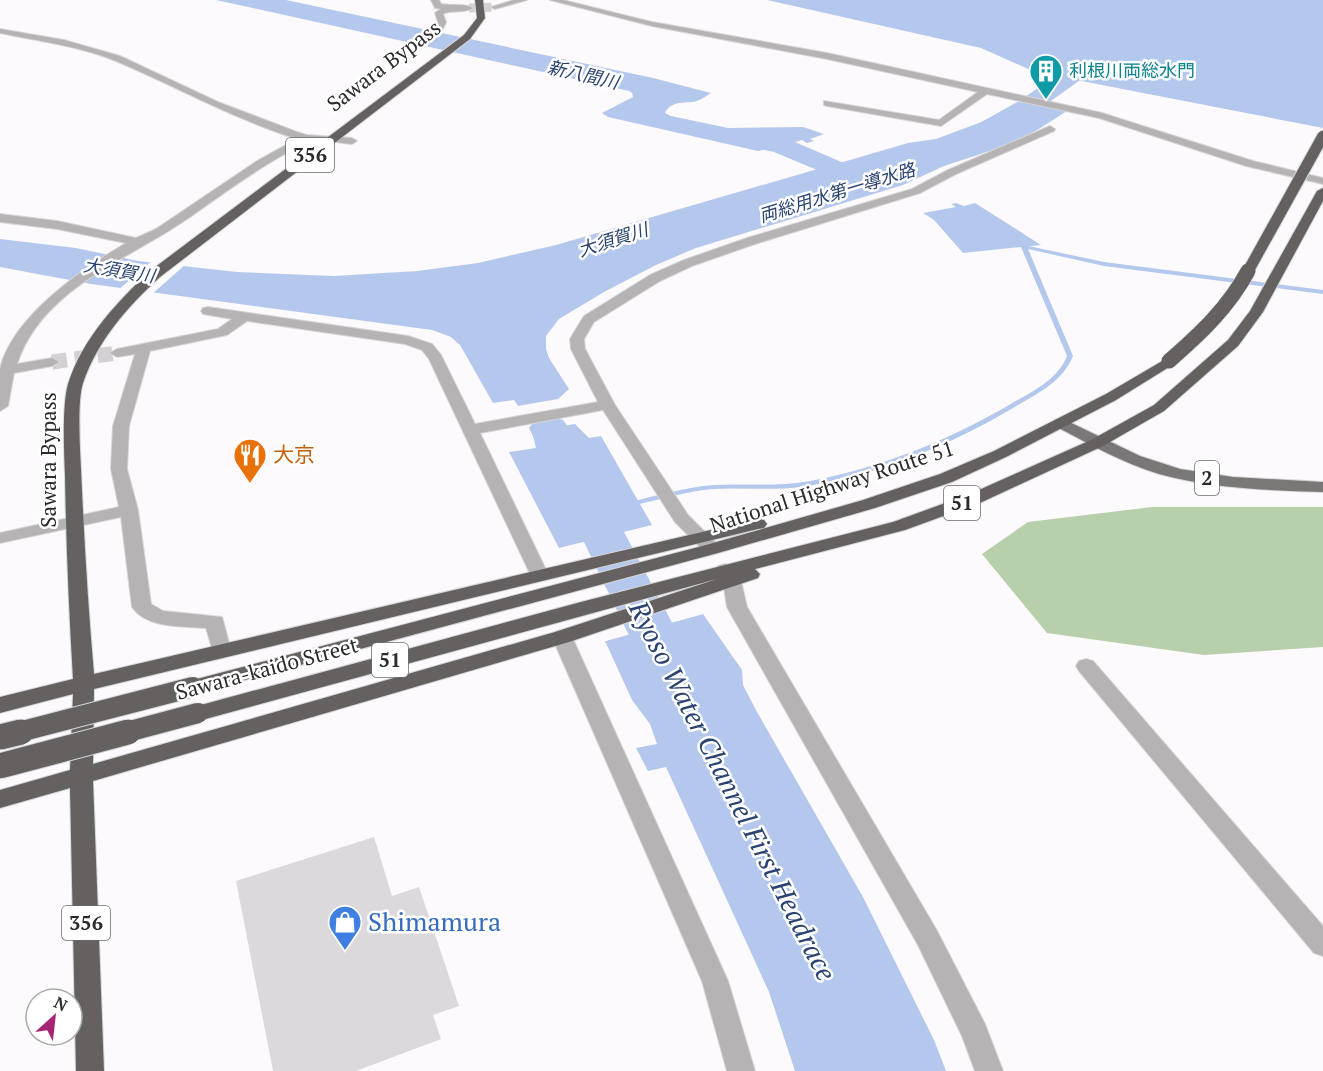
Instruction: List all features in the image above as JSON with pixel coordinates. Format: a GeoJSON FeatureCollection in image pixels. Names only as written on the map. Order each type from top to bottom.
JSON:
{"type":"FeatureCollection","features":[{"type":"Feature","properties":{"kind":"highway","name":"Sawara Bypass"},"geometry":{"type":"LineString","coordinates":[[90,1071],[81,776],[84,684],[76,567],[72,440],[75,385],[91,350],[128,299],[177,256],[467,37],[481,18],[479,0]]}},
{"type":"Feature","properties":{"kind":"highway","name":"National Highway Route 51"},"geometry":{"type":"LineString","coordinates":[[569,578],[868,504],[946,478],[1111,397],[1169,361],[1210,325],[1240,286],[1323,136]]}},
{"type":"Feature","properties":{"kind":"highway","name":"51"},"geometry":{"type":"LineString","coordinates":[[728,576],[899,526],[976,498],[1097,442],[1159,408],[1201,373],[1246,328],[1323,191]]}},
{"type":"Feature","properties":{"kind":"highway"},"geometry":{"type":"LineString","coordinates":[[0,705],[539,574],[569,578]]}},
{"type":"Feature","properties":{"kind":"highway"},"geometry":{"type":"LineString","coordinates":[[0,799],[562,637],[584,618],[728,576]]}},
{"type":"Feature","properties":{"kind":"highway","name":"Sawara-kaido Street"},"geometry":{"type":"LineString","coordinates":[[0,737],[193,687],[569,578]]}},
{"type":"Feature","properties":{"kind":"highway","name":"Sawara-kaido Street"},"geometry":{"type":"LineString","coordinates":[[0,766],[198,713],[584,618]]}},
{"type":"Feature","properties":{"kind":"main road","name":"2"},"geometry":{"type":"LineString","coordinates":[[1061,423],[1147,464],[1180,474],[1280,485],[1323,487]]}},
{"type":"Feature","properties":{"kind":"street"},"geometry":{"type":"LineString","coordinates":[[435,0],[438,6],[446,9],[469,8]]}},
{"type":"Feature","properties":{"kind":"street"},"geometry":{"type":"LineString","coordinates":[[495,7],[512,5],[523,0]]}},
{"type":"Feature","properties":{"kind":"street"},"geometry":{"type":"LineString","coordinates":[[554,0],[674,29],[817,54],[1074,110],[1119,121],[1250,164],[1323,181]]}},
{"type":"Feature","properties":{"kind":"street"},"geometry":{"type":"LineString","coordinates":[[439,29],[442,22],[439,13],[446,9]]}},
{"type":"Feature","properties":{"kind":"street"},"geometry":{"type":"LineString","coordinates":[[0,31],[64,43],[117,58],[226,108],[306,138],[352,141]]}},
{"type":"Feature","properties":{"kind":"street"},"geometry":{"type":"LineString","coordinates":[[827,103],[941,123],[986,90]]}},
{"type":"Feature","properties":{"kind":"street"},"geometry":{"type":"LineString","coordinates":[[706,543],[681,518],[607,405],[578,349],[576,339],[589,319],[655,278],[706,256],[916,191],[952,172],[1050,129]]}},
{"type":"Feature","properties":{"kind":"street"},"geometry":{"type":"LineString","coordinates":[[0,406],[4,371],[14,352],[32,325],[62,292],[133,245],[160,232],[269,158],[306,138]]}},
{"type":"Feature","properties":{"kind":"street"},"geometry":{"type":"LineString","coordinates":[[0,218],[57,225],[133,245]]}},
{"type":"Feature","properties":{"kind":"street"},"geometry":{"type":"LineString","coordinates":[[208,312],[408,340],[427,347],[436,358],[539,574]]}},
{"type":"Feature","properties":{"kind":"street"},"geometry":{"type":"LineString","coordinates":[[117,352],[222,332],[243,317]]}},
{"type":"Feature","properties":{"kind":"street"},"geometry":{"type":"LineString","coordinates":[[144,348],[121,426],[119,469],[129,510],[141,607],[158,617],[215,622],[221,650]]}},
{"type":"Feature","properties":{"kind":"street"},"geometry":{"type":"LineString","coordinates":[[4,371],[52,362]]}},
{"type":"Feature","properties":{"kind":"street"},"geometry":{"type":"LineString","coordinates":[[469,430],[607,405]]}},
{"type":"Feature","properties":{"kind":"street"},"geometry":{"type":"LineString","coordinates":[[0,538],[129,510]]}},
{"type":"Feature","properties":{"kind":"street"},"geometry":{"type":"LineString","coordinates":[[728,576],[737,607],[927,937],[975,1033],[989,1071]]}},
{"type":"Feature","properties":{"kind":"street"},"geometry":{"type":"LineString","coordinates":[[562,637],[715,981],[741,1071]]}},
{"type":"Feature","properties":{"kind":"street"},"geometry":{"type":"LineString","coordinates":[[1086,666],[1323,945]]}},
{"type":"Feature","properties":{"kind":"green space"},"geometry":{"type":"Polygon","coordinates":[[[1152,507],[1323,507],[1323,647],[1204,655],[1047,633],[982,554],[1028,522],[1152,507]]]}},
{"type":"Feature","properties":{"kind":"water"},"geometry":{"type":"Polygon","coordinates":[[[216,0],[286,0],[653,78],[711,93],[697,101],[673,105],[665,113],[671,116],[728,128],[803,127],[824,134],[810,139],[814,141],[807,143],[802,140],[785,145],[807,154],[798,157],[776,147],[758,151],[608,117],[602,113],[633,97],[629,91],[216,0]]]}},
{"type":"Feature","properties":{"kind":"water"},"geometry":{"type":"Polygon","coordinates":[[[767,0],[1323,0],[1323,128],[1035,72],[981,48],[767,0]]]}},
{"type":"Feature","properties":{"kind":"water","name":"両総用水第一導水路"},"geometry":{"type":"Polygon","coordinates":[[[1021,101],[1067,111],[1034,132],[996,149],[944,166],[903,185],[696,248],[656,265],[559,319],[546,336],[546,349],[549,358],[569,389],[558,399],[518,406],[514,400],[493,403],[460,345],[451,337],[432,330],[91,284],[0,267],[0,239],[76,248],[138,261],[237,272],[334,276],[417,271],[478,263],[556,245],[821,168],[818,166],[828,163],[833,165],[908,143],[936,139],[987,120],[1021,101]]]}},
{"type":"Feature","properties":{"kind":"water"},"geometry":{"type":"Polygon","coordinates":[[[975,203],[1041,245],[963,253],[934,220],[923,213],[956,207],[951,204],[964,206],[975,203]]]}},
{"type":"Feature","properties":{"kind":"water"},"geometry":{"type":"Polygon","coordinates":[[[575,424],[589,438],[601,436],[652,525],[559,548],[509,452],[536,448],[532,431],[575,424]]]}},
{"type":"Feature","properties":{"kind":"water"},"geometry":{"type":"Polygon","coordinates":[[[703,614],[742,670],[743,685],[757,712],[863,897],[934,1040],[946,1071],[795,1071],[769,992],[666,767],[648,771],[636,748],[657,744],[650,724],[632,700],[605,641],[703,614]]]}},
{"type":"Feature","properties":{"kind":"pier"},"geometry":{"type":"Polygon","coordinates":[[[153,260],[186,264],[151,295],[117,291],[153,260]]]}},
{"type":"Feature","properties":{"kind":"pier"},"geometry":{"type":"Polygon","coordinates":[[[703,611],[706,613],[602,642],[604,638],[703,611]]]}},
{"type":"Feature","properties":{"kind":"building","name":"Shimamura"},"geometry":{"type":"Polygon","coordinates":[[[374,837],[392,896],[419,887],[459,1006],[433,1015],[441,1039],[356,1071],[273,1071],[236,881],[374,837]]]}},
{"type":"Feature","properties":{"kind":"waterway","name":"大須賀川"},"geometry":{"type":"LineString","coordinates":[[985,130],[1028,106],[1168,7],[1182,0]]}},
{"type":"Feature","properties":{"kind":"waterway","name":"新八間川"},"geometry":{"type":"LineString","coordinates":[[745,139],[781,146],[841,172]]}},
{"type":"Feature","properties":{"kind":"waterway"},"geometry":{"type":"LineString","coordinates":[[629,504],[703,488],[798,485],[864,470],[943,442],[1041,389],[1062,372],[1070,356],[1024,247],[1104,264],[1323,292]]}},
{"type":"Feature","properties":{"kind":"waterway","name":"Ryoso Water Channel First Headrace"},"geometry":{"type":"LineString","coordinates":[[549,428],[678,683]]}},
{"type":"Feature","properties":{"kind":"tunnel"},"geometry":{"type":"LineString","coordinates":[[469,8],[495,7]]}},
{"type":"Feature","properties":{"kind":"tunnel"},"geometry":{"type":"LineString","coordinates":[[52,362],[117,353]]}},
{"type":"Feature","properties":{"kind":"place","name":"利根川両総水門"},"geometry":{"type":"Point","coordinates":[1046,100]}},
{"type":"Feature","properties":{"kind":"place","name":"大京"},"geometry":{"type":"Point","coordinates":[250,484]}},
{"type":"Feature","properties":{"kind":"place","name":"Shimamura"},"geometry":{"type":"Point","coordinates":[345,951]}}]}
